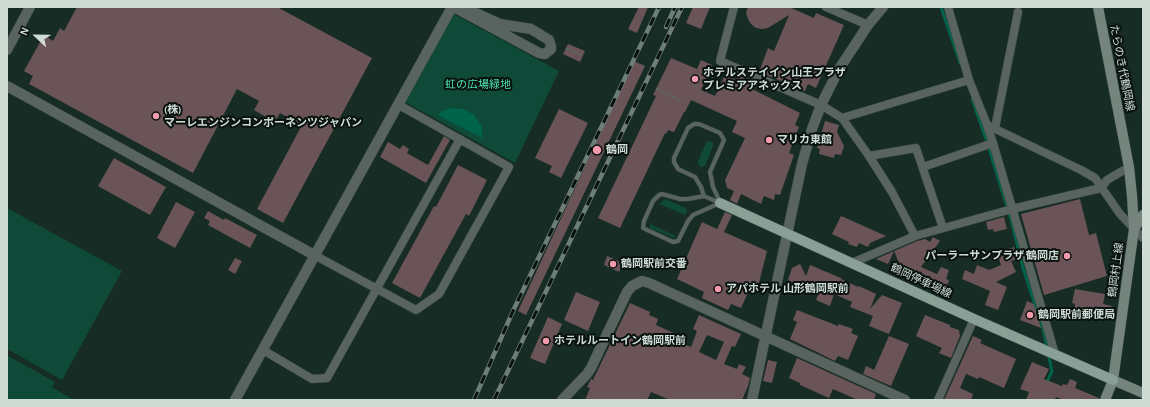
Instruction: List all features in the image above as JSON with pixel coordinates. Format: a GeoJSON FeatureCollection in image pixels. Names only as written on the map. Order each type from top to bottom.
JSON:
{"type":"FeatureCollection","features":[{"type":"Feature","properties":{"kind":"main road","name":"たらのき代鶴岡線"},"geometry":{"type":"LineString","coordinates":[[1098,7],[1129,167],[1134,230]]}},
{"type":"Feature","properties":{"kind":"main road","name":"鶴岡停車場線"},"geometry":{"type":"LineString","coordinates":[[720,203],[974,319],[1113,380]]}},
{"type":"Feature","properties":{"kind":"main road","name":"鶴岡村上線"},"geometry":{"type":"LineString","coordinates":[[1105,400],[1113,380],[1134,230],[1143,215]]}},
{"type":"Feature","properties":{"kind":"main road"},"geometry":{"type":"LineString","coordinates":[[1113,380],[1143,393]]}},
{"type":"Feature","properties":{"kind":"street"},"geometry":{"type":"LineString","coordinates":[[7,50],[30,7]]}},
{"type":"Feature","properties":{"kind":"street"},"geometry":{"type":"LineString","coordinates":[[236,400],[453,7],[539,53],[546,54],[551,49],[551,43],[549,40],[531,29],[500,24],[465,8],[459,7]]}},
{"type":"Feature","properties":{"kind":"street"},"geometry":{"type":"LineString","coordinates":[[734,7],[720,61],[821,106],[842,118],[870,156],[892,192],[915,236]]}},
{"type":"Feature","properties":{"kind":"street"},"geometry":{"type":"LineString","coordinates":[[826,7],[868,25]]}},
{"type":"Feature","properties":{"kind":"street"},"geometry":{"type":"LineString","coordinates":[[752,400],[802,164],[812,129],[821,106],[839,69],[868,25],[883,7]]}},
{"type":"Feature","properties":{"kind":"street"},"geometry":{"type":"LineString","coordinates":[[948,7],[969,80],[991,126],[993,143],[1055,354]]}},
{"type":"Feature","properties":{"kind":"street"},"geometry":{"type":"LineString","coordinates":[[991,126],[1018,12]]}},
{"type":"Feature","properties":{"kind":"street"},"geometry":{"type":"LineString","coordinates":[[842,118],[969,80]]}},
{"type":"Feature","properties":{"kind":"street"},"geometry":{"type":"LineString","coordinates":[[7,86],[375,289],[416,310],[439,294],[509,167],[399,106]]}},
{"type":"Feature","properties":{"kind":"street"},"geometry":{"type":"LineString","coordinates":[[991,126],[1095,178],[1120,214],[1143,238]]}},
{"type":"Feature","properties":{"kind":"street"},"geometry":{"type":"LineString","coordinates":[[263,350],[312,378],[326,378],[460,139]]}},
{"type":"Feature","properties":{"kind":"street"},"geometry":{"type":"LineString","coordinates":[[923,167],[993,143]]}},
{"type":"Feature","properties":{"kind":"street"},"geometry":{"type":"LineString","coordinates":[[870,156],[916,148],[943,228]]}},
{"type":"Feature","properties":{"kind":"street"},"geometry":{"type":"LineString","coordinates":[[852,263],[915,236],[1012,209],[1101,188],[1107,180],[1129,167]]}},
{"type":"Feature","properties":{"kind":"street"},"geometry":{"type":"LineString","coordinates":[[562,400],[591,368],[627,292],[632,286],[642,281],[905,400]]}},
{"type":"Feature","properties":{"kind":"street"},"geometry":{"type":"LineString","coordinates":[[938,400],[974,319]]}},
{"type":"Feature","properties":{"kind":"lane"},"geometry":{"type":"LineString","coordinates":[[704,196],[695,177],[678,169],[674,162],[674,158],[688,128],[694,124],[699,124],[720,134],[724,140],[710,172],[713,187],[720,203]]}},
{"type":"Feature","properties":{"kind":"lane"},"geometry":{"type":"LineString","coordinates":[[667,194],[680,199],[688,200],[704,196],[720,203],[693,215],[688,221],[682,236],[676,242],[668,240],[643,228],[644,221],[653,201],[658,195],[667,194]]}},
{"type":"Feature","properties":{"kind":"path"},"geometry":{"type":"LineString","coordinates":[[566,48],[582,56]]}},
{"type":"Feature","properties":{"kind":"path"},"geometry":{"type":"LineString","coordinates":[[706,92],[720,61]]}},
{"type":"Feature","properties":{"kind":"path"},"geometry":{"type":"LineString","coordinates":[[656,89],[681,101]]}},
{"type":"Feature","properties":{"kind":"green space","name":"虹の広場緑地"},"geometry":{"type":"Polygon","coordinates":[[[454,14],[559,71],[515,163],[405,102],[454,14]]]}},
{"type":"Feature","properties":{"kind":"green space"},"geometry":{"type":"Polygon","coordinates":[[[708,141],[713,142],[713,146],[705,166],[700,167],[698,161],[708,141]]]}},
{"type":"Feature","properties":{"kind":"green space"},"geometry":{"type":"Polygon","coordinates":[[[665,199],[686,208],[687,211],[685,215],[659,204],[665,199]]]}},
{"type":"Feature","properties":{"kind":"green space"},"geometry":{"type":"Polygon","coordinates":[[[7,208],[122,271],[62,380],[7,349],[7,208]]]}},
{"type":"Feature","properties":{"kind":"green space"},"geometry":{"type":"Polygon","coordinates":[[[650,224],[676,236],[674,238],[650,228],[650,224]]]}},
{"type":"Feature","properties":{"kind":"green space"},"geometry":{"type":"Polygon","coordinates":[[[7,355],[55,382],[52,387],[74,400],[7,399],[7,355]]]}},
{"type":"Feature","properties":{"kind":"shaded area"},"geometry":{"type":"Polygon","coordinates":[[[452,108],[464,109],[474,115],[482,127],[482,138],[438,115],[442,111],[452,108]]]}},
{"type":"Feature","properties":{"kind":"building","name":"(株) マーレエンジンコンポーネンツジャパン"},"geometry":{"type":"Polygon","coordinates":[[[77,7],[277,7],[372,58],[283,223],[257,209],[302,125],[280,113],[275,122],[254,110],[259,101],[237,89],[193,173],[29,84],[33,76],[24,71],[44,35],[53,41],[60,28],[64,31],[77,7]]]}},
{"type":"Feature","properties":{"kind":"building"},"geometry":{"type":"Polygon","coordinates":[[[639,7],[648,7],[637,33],[628,29],[639,7]]]}},
{"type":"Feature","properties":{"kind":"building"},"geometry":{"type":"Polygon","coordinates":[[[693,7],[710,7],[701,29],[686,23],[693,7]]]}},
{"type":"Feature","properties":{"kind":"building"},"geometry":{"type":"Polygon","coordinates":[[[748,7],[789,7],[814,18],[816,13],[844,25],[816,88],[808,84],[805,91],[759,72],[768,48],[774,51],[789,15],[768,28],[756,28],[748,19],[746,13],[748,7]]]}},
{"type":"Feature","properties":{"kind":"building"},"geometry":{"type":"Polygon","coordinates":[[[568,44],[585,51],[580,62],[563,54],[568,44]]]}},
{"type":"Feature","properties":{"kind":"building"},"geometry":{"type":"Polygon","coordinates":[[[671,58],[697,69],[701,60],[712,65],[701,90],[715,96],[725,75],[736,80],[738,75],[753,82],[751,87],[754,90],[800,113],[795,125],[799,127],[789,153],[794,155],[780,195],[775,194],[774,200],[764,196],[761,204],[741,194],[737,204],[730,200],[734,191],[727,188],[725,180],[745,138],[732,132],[737,121],[691,100],[674,132],[668,130],[666,134],[665,133],[620,228],[598,218],[656,96],[653,95],[671,58]]]}},
{"type":"Feature","properties":{"kind":"building"},"geometry":{"type":"Polygon","coordinates":[[[634,61],[645,66],[526,315],[518,311],[634,61]]]}},
{"type":"Feature","properties":{"kind":"building"},"geometry":{"type":"Polygon","coordinates":[[[559,109],[588,123],[561,178],[549,172],[552,166],[535,158],[559,109]]]}},
{"type":"Feature","properties":{"kind":"building"},"geometry":{"type":"Polygon","coordinates":[[[825,121],[839,125],[837,132],[844,146],[841,155],[835,154],[834,158],[819,154],[820,149],[817,148],[825,121]]]}},
{"type":"Feature","properties":{"kind":"building"},"geometry":{"type":"Polygon","coordinates":[[[444,136],[450,140],[426,183],[380,157],[388,142],[400,149],[403,145],[409,149],[407,153],[428,165],[444,136]]]}},
{"type":"Feature","properties":{"kind":"building"},"geometry":{"type":"Polygon","coordinates":[[[114,158],[166,187],[150,215],[98,186],[114,158]]]}},
{"type":"Feature","properties":{"kind":"building"},"geometry":{"type":"Polygon","coordinates":[[[458,165],[487,180],[469,216],[466,214],[420,298],[392,283],[434,206],[436,207],[458,165]]]}},
{"type":"Feature","properties":{"kind":"building","name":"パーラーサンプラザ 鶴岡店"},"geometry":{"type":"Polygon","coordinates":[[[1080,199],[1089,235],[1096,233],[1107,276],[1044,295],[1021,214],[1080,199]]]}},
{"type":"Feature","properties":{"kind":"building"},"geometry":{"type":"Polygon","coordinates":[[[176,202],[195,212],[175,248],[157,238],[176,202]]]}},
{"type":"Feature","properties":{"kind":"building"},"geometry":{"type":"Polygon","coordinates":[[[208,211],[257,235],[250,248],[208,225],[210,221],[204,218],[208,211]]]}},
{"type":"Feature","properties":{"kind":"building"},"geometry":{"type":"Polygon","coordinates":[[[725,212],[732,215],[724,232],[767,251],[758,287],[752,284],[741,308],[731,304],[728,310],[702,298],[704,292],[677,279],[702,222],[717,229],[725,212]]]}},
{"type":"Feature","properties":{"kind":"building"},"geometry":{"type":"Polygon","coordinates":[[[841,216],[886,236],[870,243],[868,247],[859,243],[857,247],[848,244],[849,242],[832,234],[841,216]]]}},
{"type":"Feature","properties":{"kind":"building"},"geometry":{"type":"Polygon","coordinates":[[[1004,217],[1007,229],[994,232],[993,229],[988,230],[986,222],[1004,217]]]}},
{"type":"Feature","properties":{"kind":"building"},"geometry":{"type":"Polygon","coordinates":[[[933,237],[940,241],[921,267],[937,274],[941,267],[949,270],[946,279],[949,280],[946,288],[902,270],[894,251],[925,239],[930,242],[933,237]]]}},
{"type":"Feature","properties":{"kind":"building"},"geometry":{"type":"Polygon","coordinates":[[[1014,247],[1018,259],[1011,261],[1016,272],[996,282],[1007,287],[998,310],[985,305],[990,291],[962,279],[965,270],[974,274],[977,265],[989,270],[1001,265],[997,253],[1014,247]]]}},
{"type":"Feature","properties":{"kind":"building"},"geometry":{"type":"Polygon","coordinates":[[[894,251],[888,264],[876,259],[894,251]]]}},
{"type":"Feature","properties":{"kind":"building","name":"鶴岡駅前交番"},"geometry":{"type":"Polygon","coordinates":[[[607,256],[623,263],[619,272],[604,265],[607,256]]]}},
{"type":"Feature","properties":{"kind":"building"},"geometry":{"type":"Polygon","coordinates":[[[235,258],[242,261],[235,274],[228,270],[235,258]]]}},
{"type":"Feature","properties":{"kind":"building"},"geometry":{"type":"Polygon","coordinates":[[[800,264],[806,276],[810,265],[876,294],[870,309],[882,295],[902,303],[889,334],[869,326],[873,316],[850,307],[852,302],[834,294],[830,306],[816,300],[818,295],[793,285],[794,283],[788,280],[792,268],[800,264]]]}},
{"type":"Feature","properties":{"kind":"building"},"geometry":{"type":"Polygon","coordinates":[[[1075,289],[1105,294],[1103,304],[1112,306],[1111,315],[1104,317],[1074,311],[1075,304],[1072,303],[1075,289]]]}},
{"type":"Feature","properties":{"kind":"building"},"geometry":{"type":"Polygon","coordinates":[[[576,292],[600,302],[588,331],[564,320],[576,292]]]}},
{"type":"Feature","properties":{"kind":"building"},"geometry":{"type":"Polygon","coordinates":[[[1027,301],[1034,304],[1041,328],[1020,320],[1027,301]]]}},
{"type":"Feature","properties":{"kind":"building"},"geometry":{"type":"Polygon","coordinates":[[[630,303],[650,312],[649,315],[658,319],[656,325],[678,335],[675,340],[691,347],[697,331],[693,329],[699,315],[741,334],[735,347],[732,346],[724,364],[737,369],[739,364],[746,367],[742,374],[750,378],[742,400],[670,400],[651,392],[647,400],[585,400],[590,388],[587,387],[591,379],[593,380],[630,303]],[[707,335],[699,352],[716,360],[724,342],[707,335]]]}},
{"type":"Feature","properties":{"kind":"building"},"geometry":{"type":"Polygon","coordinates":[[[797,310],[838,326],[839,324],[853,329],[851,333],[858,336],[848,360],[838,356],[835,361],[790,339],[797,322],[793,320],[797,310]]]}},
{"type":"Feature","properties":{"kind":"building"},"geometry":{"type":"Polygon","coordinates":[[[925,315],[959,330],[960,336],[951,358],[939,353],[942,348],[916,336],[925,315]]]}},
{"type":"Feature","properties":{"kind":"building","name":"ホテルルートイン鶴岡駅前"},"geometry":{"type":"Polygon","coordinates":[[[548,317],[562,324],[545,364],[530,358],[548,317]]]}},
{"type":"Feature","properties":{"kind":"building"},"geometry":{"type":"Polygon","coordinates":[[[889,336],[909,344],[891,386],[863,374],[866,366],[874,370],[889,336]]]}},
{"type":"Feature","properties":{"kind":"building"},"geometry":{"type":"Polygon","coordinates":[[[973,336],[982,340],[980,343],[1016,359],[1004,388],[979,377],[978,379],[966,374],[960,388],[973,394],[971,400],[944,400],[973,336]]]}},
{"type":"Feature","properties":{"kind":"building"},"geometry":{"type":"Polygon","coordinates":[[[797,358],[876,394],[874,400],[858,400],[833,389],[829,398],[800,385],[800,383],[789,378],[797,358]]]}},
{"type":"Feature","properties":{"kind":"building"},"geometry":{"type":"Polygon","coordinates":[[[768,360],[777,362],[772,383],[763,381],[768,360]]]}},
{"type":"Feature","properties":{"kind":"building"},"geometry":{"type":"Polygon","coordinates":[[[1032,362],[1049,369],[1044,379],[1062,386],[1063,384],[1067,385],[1070,379],[1077,382],[1075,388],[1099,398],[1099,400],[1064,400],[1056,397],[1055,400],[1026,400],[1029,392],[1020,389],[1032,362]]]}},
{"type":"Feature","properties":{"kind":"waterway"},"geometry":{"type":"LineString","coordinates":[[941,7],[960,63]]}},
{"type":"Feature","properties":{"kind":"waterway"},"geometry":{"type":"LineString","coordinates":[[972,99],[1011,220],[1023,268],[1043,329],[1047,348]]}},
{"type":"Feature","properties":{"kind":"waterway"},"geometry":{"type":"LineString","coordinates":[[1046,384],[1052,371],[1048,353]]}},
{"type":"Feature","properties":{"kind":"railway"},"geometry":{"type":"LineString","coordinates":[[474,400],[513,311],[659,7]]}},
{"type":"Feature","properties":{"kind":"railway"},"geometry":{"type":"LineString","coordinates":[[666,27],[675,7]]}},
{"type":"Feature","properties":{"kind":"railway"},"geometry":{"type":"LineString","coordinates":[[494,400],[682,7]]}},
{"type":"Feature","properties":{"kind":"place","name":"ホテルステイイン山王プラザ プレミアアネックス"},"geometry":{"type":"Point","coordinates":[695,79]}},
{"type":"Feature","properties":{"kind":"place","name":"(株) マーレエンジンコンポーネンツジャパン"},"geometry":{"type":"Point","coordinates":[156,116]}},
{"type":"Feature","properties":{"kind":"place","name":"マリカ東館"},"geometry":{"type":"Point","coordinates":[769,140]}},
{"type":"Feature","properties":{"kind":"place","name":"鶴岡"},"geometry":{"type":"Point","coordinates":[597,150]}},
{"type":"Feature","properties":{"kind":"place","name":"パーラーサンプラザ 鶴岡店"},"geometry":{"type":"Point","coordinates":[1067,256]}},
{"type":"Feature","properties":{"kind":"place","name":"鶴岡駅前交番"},"geometry":{"type":"Point","coordinates":[613,264]}},
{"type":"Feature","properties":{"kind":"place","name":"アパホテル 山形鶴岡駅前"},"geometry":{"type":"Point","coordinates":[718,289]}},
{"type":"Feature","properties":{"kind":"place","name":"鶴岡駅前郵便局"},"geometry":{"type":"Point","coordinates":[1030,315]}},
{"type":"Feature","properties":{"kind":"place","name":"ホテルルートイン鶴岡駅前"},"geometry":{"type":"Point","coordinates":[546,341]}}]}
